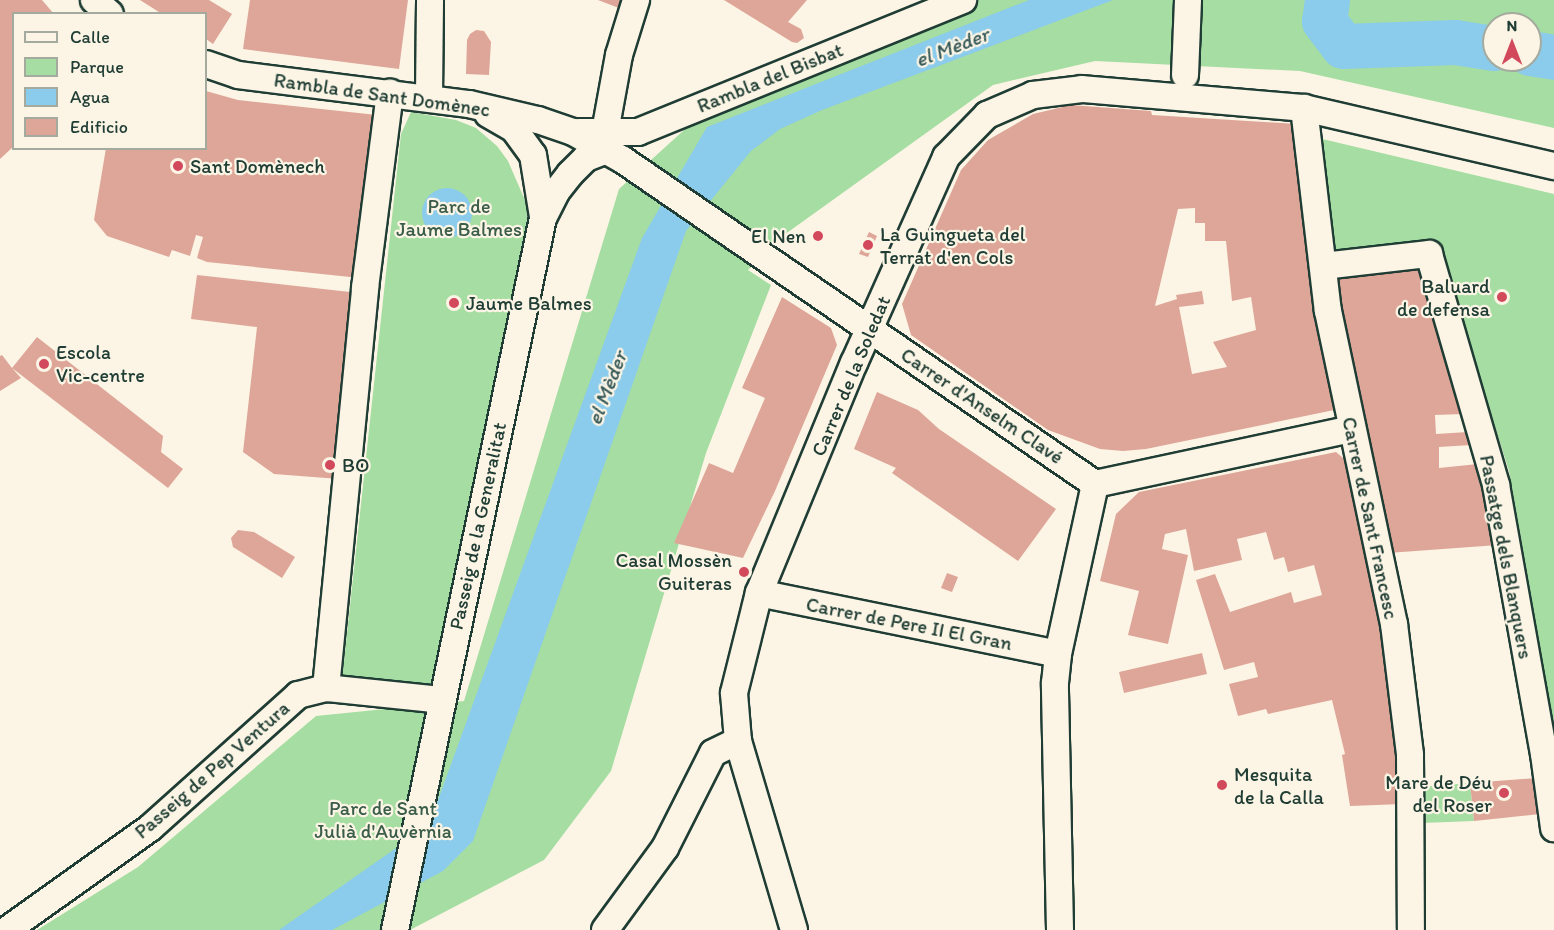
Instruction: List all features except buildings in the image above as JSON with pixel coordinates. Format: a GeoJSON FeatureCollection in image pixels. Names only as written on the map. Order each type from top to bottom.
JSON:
{"type":"FeatureCollection","features":[{"type":"Feature","properties":{"kind":"street"},"geometry":{"type":"LineString","coordinates":[[94,0],[108,12]]}},
{"type":"Feature","properties":{"kind":"street"},"geometry":{"type":"LineString","coordinates":[[429,97],[430,0]]}},
{"type":"Feature","properties":{"kind":"street"},"geometry":{"type":"LineString","coordinates":[[612,147],[619,55],[636,0]]}},
{"type":"Feature","properties":{"kind":"street","name":"Rambla del Bisbat"},"geometry":{"type":"LineString","coordinates":[[573,132],[612,147],[638,132],[963,0]]}},
{"type":"Feature","properties":{"kind":"street"},"geometry":{"type":"LineString","coordinates":[[1185,75],[1188,0]]}},
{"type":"Feature","properties":{"kind":"street","name":"Rambla de Sant Domènec"},"geometry":{"type":"LineString","coordinates":[[207,64],[238,75],[429,97],[469,104],[538,120],[573,132]]}},
{"type":"Feature","properties":{"kind":"street","name":"Carrer de la Soledat"},"geometry":{"type":"LineString","coordinates":[[794,930],[738,741],[734,693],[759,593],[869,330],[946,157],[987,116],[1033,95],[1082,89],[1304,108],[1554,166]]}},
{"type":"Feature","properties":{"kind":"street"},"geometry":{"type":"LineString","coordinates":[[326,688],[365,288],[390,93]]}},
{"type":"Feature","properties":{"kind":"street"},"geometry":{"type":"LineString","coordinates":[[469,104],[514,129],[532,155],[543,218]]}},
{"type":"Feature","properties":{"kind":"street","name":"Carrer de Sant Francesc"},"geometry":{"type":"LineString","coordinates":[[1304,108],[1328,312],[1394,624],[1410,755],[1411,930]]}},
{"type":"Feature","properties":{"kind":"street","name":"Carrer d'Anselm Clavé"},"geometry":{"type":"LineString","coordinates":[[612,147],[665,189],[761,256],[1095,484]]}},
{"type":"Feature","properties":{"kind":"street","name":"Passeig de la Generalitat"},"geometry":{"type":"LineString","coordinates":[[395,930],[543,218],[556,192],[570,174],[586,158],[612,147]]}},
{"type":"Feature","properties":{"kind":"street","name":"Passatge dels Blanquers"},"geometry":{"type":"LineString","coordinates":[[1323,266],[1429,254],[1496,485],[1544,754],[1554,828]]}},
{"type":"Feature","properties":{"kind":"street"},"geometry":{"type":"LineString","coordinates":[[1060,930],[1055,683],[1058,654],[1095,484],[1351,429]]}},
{"type":"Feature","properties":{"kind":"street","name":"Carrer de Pere II El Gran"},"geometry":{"type":"LineString","coordinates":[[759,593],[1058,654]]}},
{"type":"Feature","properties":{"kind":"street","name":"Passeig de Pep Ventura"},"geometry":{"type":"LineString","coordinates":[[7,930],[150,828],[298,694],[326,688],[442,700]]}},
{"type":"Feature","properties":{"kind":"street"},"geometry":{"type":"LineString","coordinates":[[605,930],[665,848],[714,753],[738,741]]}},
{"type":"Feature","properties":{"kind":"green space","name":"Parc de Sant Julià d'Auvèrnia"},"geometry":{"type":"Polygon","coordinates":[[[961,0],[1554,0],[1554,128],[1300,71],[1095,61],[993,85],[784,235],[748,270],[771,285],[706,453],[611,771],[544,860],[410,930],[37,930],[138,867],[316,716],[464,701],[619,189],[704,112],[961,0]]]}},
{"type":"Feature","properties":{"kind":"green space","name":"Parc de Jaume Balmes"},"geometry":{"type":"Polygon","coordinates":[[[411,112],[456,120],[476,128],[497,146],[508,161],[527,205],[527,223],[430,690],[342,680],[401,134],[411,112]]]}},
{"type":"Feature","properties":{"kind":"green space"},"geometry":{"type":"Polygon","coordinates":[[[1314,137],[1554,194],[1554,727],[1509,471],[1437,241],[1332,253],[1314,137]]]}},
{"type":"Feature","properties":{"kind":"green space"},"geometry":{"type":"Polygon","coordinates":[[[1470,783],[1474,821],[1422,823],[1421,787],[1470,783]]]}},
{"type":"Feature","properties":{"kind":"water"},"geometry":{"type":"Polygon","coordinates":[[[1029,0],[1113,0],[822,110],[780,129],[751,151],[686,231],[473,841],[443,871],[332,930],[279,930],[429,825],[642,238],[707,127],[1029,0]]]}},
{"type":"Feature","properties":{"kind":"water"},"geometry":{"type":"Polygon","coordinates":[[[447,188],[465,195],[472,213],[465,231],[447,238],[429,231],[422,213],[429,195],[447,188]]]}},
{"type":"Feature","properties":{"kind":"waterway","name":"el Mèder"},"geometry":{"type":"LineString","coordinates":[[1327,0],[1324,21],[1343,46],[1455,42],[1482,46]]}},
{"type":"Feature","properties":{"kind":"waterway","name":"el Mèder"},"geometry":{"type":"LineString","coordinates":[[1542,55],[1554,57]]}},
{"type":"Feature","properties":{"kind":"place","name":"Sant Domènech"},"geometry":{"type":"Point","coordinates":[178,166]}},
{"type":"Feature","properties":{"kind":"place","name":"El Nen"},"geometry":{"type":"Point","coordinates":[818,236]}},
{"type":"Feature","properties":{"kind":"place","name":"La Guingueta del Terrat d'en Cols"},"geometry":{"type":"Point","coordinates":[868,245]}},
{"type":"Feature","properties":{"kind":"place","name":"Baluard de defensa"},"geometry":{"type":"Point","coordinates":[1502,297]}},
{"type":"Feature","properties":{"kind":"place","name":"Jaume Balmes"},"geometry":{"type":"Point","coordinates":[454,303]}},
{"type":"Feature","properties":{"kind":"place","name":"Escola Vic-centre"},"geometry":{"type":"Point","coordinates":[44,364]}},
{"type":"Feature","properties":{"kind":"place","name":"BO"},"geometry":{"type":"Point","coordinates":[330,465]}},
{"type":"Feature","properties":{"kind":"place","name":"Casal Mossèn Guiteras"},"geometry":{"type":"Point","coordinates":[744,572]}},
{"type":"Feature","properties":{"kind":"place","name":"Mesquita de la Calla"},"geometry":{"type":"Point","coordinates":[1222,785]}},
{"type":"Feature","properties":{"kind":"place","name":"Mare de Déu del Roser"},"geometry":{"type":"Point","coordinates":[1504,793]}}]}
